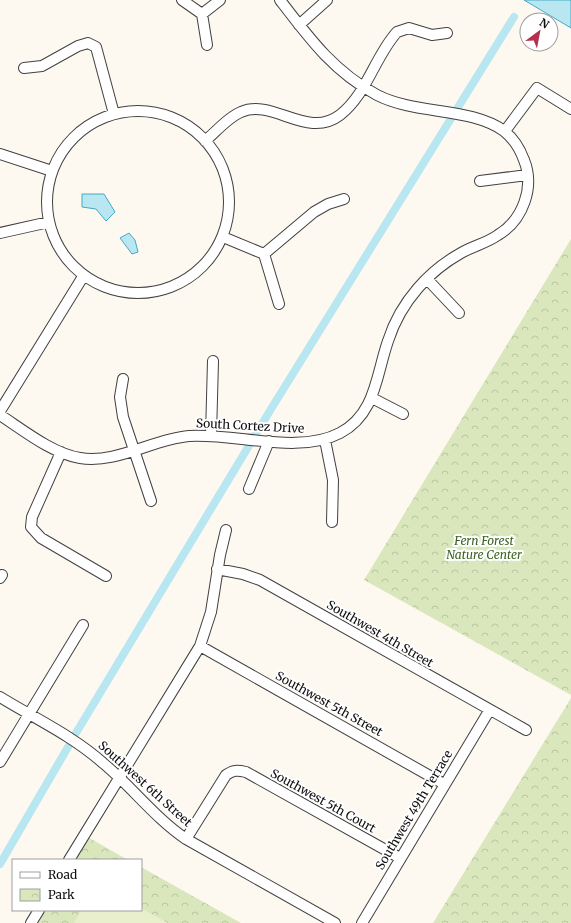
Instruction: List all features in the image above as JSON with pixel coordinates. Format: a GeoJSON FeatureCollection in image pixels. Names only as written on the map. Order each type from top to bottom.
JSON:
{"type":"FeatureCollection","features":[{"type":"Feature","properties":{"kind":"street"},"geometry":{"type":"LineString","coordinates":[[182,0],[202,14],[207,45]]}},
{"type":"Feature","properties":{"kind":"street"},"geometry":{"type":"LineString","coordinates":[[202,14],[220,0]]}},
{"type":"Feature","properties":{"kind":"street"},"geometry":{"type":"LineString","coordinates":[[280,0],[330,62],[363,86],[393,101],[421,109],[481,120],[505,131],[537,88],[571,109]]}},
{"type":"Feature","properties":{"kind":"street"},"geometry":{"type":"LineString","coordinates":[[299,25],[327,0]]}},
{"type":"Feature","properties":{"kind":"street"},"geometry":{"type":"LineString","coordinates":[[205,141],[235,115],[248,110],[264,110],[309,123],[331,120],[341,114],[349,106],[397,32],[409,28],[432,35],[447,33]]}},
{"type":"Feature","properties":{"kind":"street"},"geometry":{"type":"LineString","coordinates":[[24,68],[42,66],[78,46],[88,43],[96,47],[114,114]]}},
{"type":"Feature","properties":{"kind":"street"},"geometry":{"type":"LineString","coordinates":[[139,111],[164,115],[186,125],[205,141],[220,162],[228,186],[229,212],[223,237],[208,260],[199,270],[182,282],[163,290],[136,293],[122,292],[108,288],[84,275],[72,265],[62,252],[54,237],[49,222],[47,205],[48,187],[52,171],[64,149],[81,131],[91,124],[114,114],[139,111]]}},
{"type":"Feature","properties":{"kind":"street","name":"South Cortez Drive"},"geometry":{"type":"LineString","coordinates":[[0,415],[61,452],[79,458],[94,460],[173,438],[211,435],[309,442],[325,440],[353,424],[363,414],[372,398],[387,342],[396,321],[408,301],[427,279],[448,261],[496,237],[513,223],[521,210],[528,190],[525,163],[520,150],[505,131]]}},
{"type":"Feature","properties":{"kind":"street"},"geometry":{"type":"LineString","coordinates":[[0,154],[52,171]]}},
{"type":"Feature","properties":{"kind":"street"},"geometry":{"type":"LineString","coordinates":[[480,181],[527,175]]}},
{"type":"Feature","properties":{"kind":"street"},"geometry":{"type":"LineString","coordinates":[[264,254],[314,212],[328,204],[344,199]]}},
{"type":"Feature","properties":{"kind":"street"},"geometry":{"type":"LineString","coordinates":[[0,234],[49,222]]}},
{"type":"Feature","properties":{"kind":"street"},"geometry":{"type":"LineString","coordinates":[[223,237],[264,254]]}},
{"type":"Feature","properties":{"kind":"street"},"geometry":{"type":"LineString","coordinates":[[264,254],[279,304]]}},
{"type":"Feature","properties":{"kind":"street"},"geometry":{"type":"LineString","coordinates":[[0,411],[84,275]]}},
{"type":"Feature","properties":{"kind":"street"},"geometry":{"type":"LineString","coordinates":[[427,279],[459,313]]}},
{"type":"Feature","properties":{"kind":"street"},"geometry":{"type":"LineString","coordinates":[[211,435],[213,361]]}},
{"type":"Feature","properties":{"kind":"street"},"geometry":{"type":"LineString","coordinates":[[123,379],[120,397],[123,417],[151,501]]}},
{"type":"Feature","properties":{"kind":"street"},"geometry":{"type":"LineString","coordinates":[[372,398],[403,414]]}},
{"type":"Feature","properties":{"kind":"street"},"geometry":{"type":"LineString","coordinates":[[249,489],[265,440]]}},
{"type":"Feature","properties":{"kind":"street"},"geometry":{"type":"LineString","coordinates":[[325,440],[333,480],[332,522]]}},
{"type":"Feature","properties":{"kind":"street"},"geometry":{"type":"LineString","coordinates":[[61,452],[32,517],[31,527],[41,538],[106,576]]}},
{"type":"Feature","properties":{"kind":"street"},"geometry":{"type":"LineString","coordinates":[[70,859],[200,646],[211,612],[226,530]]}},
{"type":"Feature","properties":{"kind":"street","name":"Southwest 4th Street"},"geometry":{"type":"LineString","coordinates":[[218,569],[243,574],[260,580],[489,711],[526,730]]}},
{"type":"Feature","properties":{"kind":"street"},"geometry":{"type":"LineString","coordinates":[[0,762],[83,625]]}},
{"type":"Feature","properties":{"kind":"street","name":"Southwest 5th Street"},"geometry":{"type":"LineString","coordinates":[[200,646],[444,784]]}},
{"type":"Feature","properties":{"kind":"street","name":"Southwest 6th Street"},"geometry":{"type":"LineString","coordinates":[[0,697],[87,749],[171,828],[186,839],[335,923]]}},
{"type":"Feature","properties":{"kind":"street","name":"Southwest 49th Terrace"},"geometry":{"type":"LineString","coordinates":[[362,923],[489,711]]}},
{"type":"Feature","properties":{"kind":"street","name":"Southwest 5th Court"},"geometry":{"type":"LineString","coordinates":[[186,839],[226,775],[232,771],[246,772],[400,858]]}},
{"type":"Feature","properties":{"kind":"street"},"geometry":{"type":"LineString","coordinates":[[31,923],[38,911]]}},
{"type":"Feature","properties":{"kind":"green space","name":"Fern Forest Nature Center"},"geometry":{"type":"Polygon","coordinates":[[[571,239],[571,695],[364,580],[571,239]]]}},
{"type":"Feature","properties":{"kind":"green space"},"geometry":{"type":"Polygon","coordinates":[[[571,698],[571,923],[433,923],[571,698]]]}},
{"type":"Feature","properties":{"kind":"green space"},"geometry":{"type":"Polygon","coordinates":[[[86,836],[126,859],[72,859],[86,836]]]}},
{"type":"Feature","properties":{"kind":"green space"},"geometry":{"type":"Polygon","coordinates":[[[142,868],[241,923],[33,923],[40,911],[142,911],[142,868]]]}},
{"type":"Feature","properties":{"kind":"green space"},"geometry":{"type":"Polygon","coordinates":[[[142,909],[168,923],[74,923],[80,911],[142,911],[142,909]]]}},
{"type":"Feature","properties":{"kind":"water"},"geometry":{"type":"Polygon","coordinates":[[[524,0],[571,0],[571,28],[559,21],[559,12],[544,12],[524,0]]]}},
{"type":"Feature","properties":{"kind":"water"},"geometry":{"type":"Polygon","coordinates":[[[82,194],[104,194],[115,212],[106,221],[96,209],[82,207],[82,194]]]}},
{"type":"Feature","properties":{"kind":"water"},"geometry":{"type":"Polygon","coordinates":[[[129,233],[135,240],[138,252],[132,254],[120,238],[129,233]]]}},
{"type":"Feature","properties":{"kind":"waterway"},"geometry":{"type":"LineString","coordinates":[[76,733],[271,409],[514,17]]}},
{"type":"Feature","properties":{"kind":"waterway"},"geometry":{"type":"LineString","coordinates":[[0,864],[68,747]]}}]}
